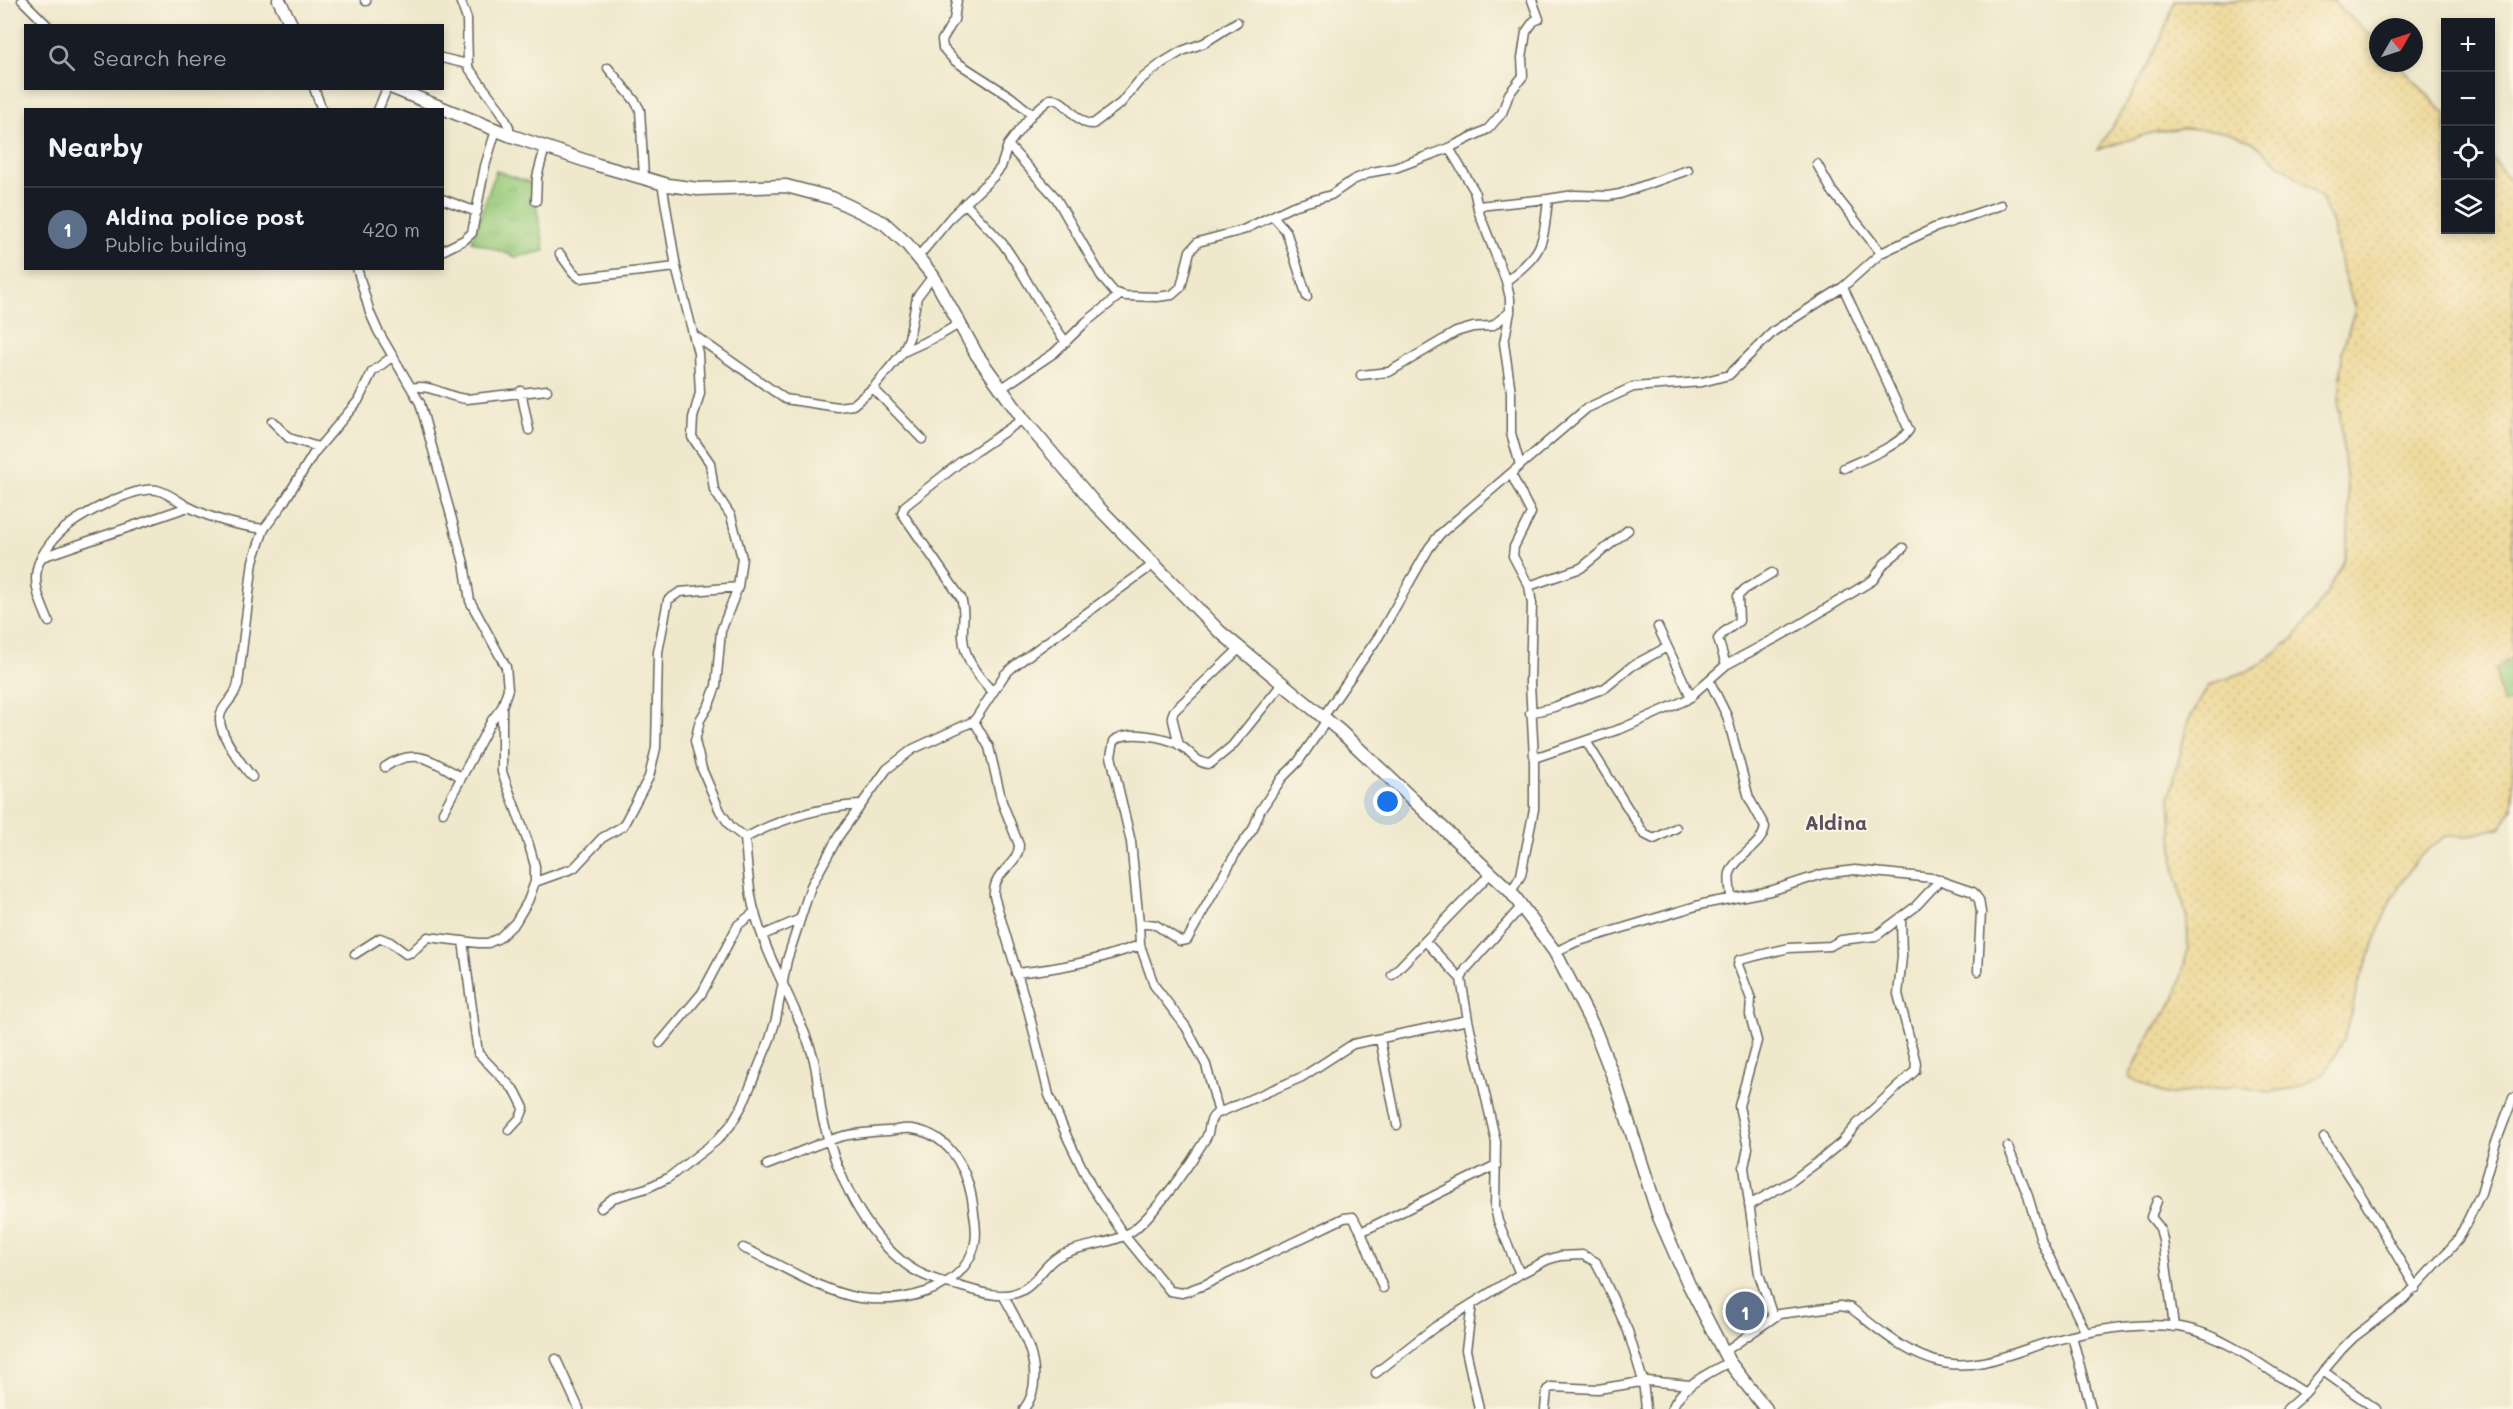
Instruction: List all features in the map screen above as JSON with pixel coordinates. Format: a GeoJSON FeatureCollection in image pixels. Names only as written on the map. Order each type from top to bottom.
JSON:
{"type":"FeatureCollection","features":[{"type":"Feature","properties":{"kind":"street"},"geometry":{"type":"LineString","coordinates":[[22,0],[46,24]]}},
{"type":"Feature","properties":{"kind":"street"},"geometry":{"type":"LineString","coordinates":[[279,0],[291,24]]}},
{"type":"Feature","properties":{"kind":"street"},"geometry":{"type":"LineString","coordinates":[[460,0],[467,19],[467,64],[472,74],[501,111],[509,135]]}},
{"type":"Feature","properties":{"kind":"street"},"geometry":{"type":"LineString","coordinates":[[957,0],[954,20],[942,40],[943,48],[955,61],[1011,97],[1032,114]]}},
{"type":"Feature","properties":{"kind":"street"},"geometry":{"type":"LineString","coordinates":[[1008,145],[1056,198],[1108,287],[1120,295],[1157,297],[1177,293],[1183,282],[1187,259],[1194,244],[1243,230],[1293,206],[1335,194],[1353,180],[1372,172],[1408,164],[1449,148],[1493,125],[1502,113],[1509,94],[1522,78],[1526,32],[1534,21],[1539,19],[1532,0]]}},
{"type":"Feature","properties":{"kind":"street"},"geometry":{"type":"LineString","coordinates":[[918,257],[965,203],[998,172],[1008,145],[1032,114],[1050,99],[1055,98],[1086,123],[1093,124],[1121,103],[1139,81],[1162,63],[1182,51],[1204,43],[1237,22]]}},
{"type":"Feature","properties":{"kind":"street"},"geometry":{"type":"LineString","coordinates":[[444,58],[467,64]]}},
{"type":"Feature","properties":{"kind":"street"},"geometry":{"type":"LineString","coordinates":[[608,68],[636,101],[640,110],[644,177]]}},
{"type":"Feature","properties":{"kind":"street"},"geometry":{"type":"LineString","coordinates":[[315,90],[321,108]]}},
{"type":"Feature","properties":{"kind":"street"},"geometry":{"type":"LineString","coordinates":[[379,108],[386,90]]}},
{"type":"Feature","properties":{"kind":"street"},"geometry":{"type":"LineString","coordinates":[[398,90],[442,108]]}},
{"type":"Feature","properties":{"kind":"street"},"geometry":{"type":"LineString","coordinates":[[444,109],[509,135],[662,183],[698,189],[778,185],[832,198],[884,222],[933,276],[977,355],[1023,419],[1096,505],[1239,649],[1325,718],[1511,892],[1522,906],[1555,952],[1605,1054],[1671,1247],[1727,1357],[1766,1409]]}},
{"type":"Feature","properties":{"kind":"street"},"geometry":{"type":"LineString","coordinates":[[444,250],[470,236],[477,212],[485,166],[496,130]]}},
{"type":"Feature","properties":{"kind":"street"},"geometry":{"type":"LineString","coordinates":[[536,201],[537,177],[545,147]]}},
{"type":"Feature","properties":{"kind":"street"},"geometry":{"type":"LineString","coordinates":[[1449,148],[1474,190],[1487,237],[1506,281],[1510,298],[1510,312],[1504,339],[1511,392],[1511,433],[1520,465]]}},
{"type":"Feature","properties":{"kind":"street"},"geometry":{"type":"LineString","coordinates":[[1818,164],[1832,191],[1881,252]]}},
{"type":"Feature","properties":{"kind":"street"},"geometry":{"type":"LineString","coordinates":[[1478,206],[1574,195],[1620,194],[1688,170]]}},
{"type":"Feature","properties":{"kind":"street"},"geometry":{"type":"LineString","coordinates":[[662,183],[676,267],[686,311],[695,336],[700,393],[693,418],[692,437],[710,463],[714,490],[733,522],[742,558],[738,587],[721,631],[716,686],[700,720],[696,741],[702,769],[714,800],[731,827],[745,838],[755,912],[812,1053],[829,1142],[862,1214],[877,1235],[909,1267],[927,1277],[1003,1295],[1014,1294],[1031,1286],[1043,1269],[1057,1257],[1124,1235],[1135,1229],[1155,1209],[1205,1140],[1210,1122],[1219,1113],[1302,1077],[1353,1044],[1468,1020]]}},
{"type":"Feature","properties":{"kind":"street"},"geometry":{"type":"LineString","coordinates":[[1506,281],[1540,249],[1544,239],[1548,199]]}},
{"type":"Feature","properties":{"kind":"street"},"geometry":{"type":"LineString","coordinates":[[444,200],[477,212]]}},
{"type":"Feature","properties":{"kind":"street"},"geometry":{"type":"LineString","coordinates":[[965,203],[1003,245],[1066,342]]}},
{"type":"Feature","properties":{"kind":"street"},"geometry":{"type":"LineString","coordinates":[[1139,923],[1156,925],[1180,941],[1187,940],[1237,851],[1253,829],[1260,811],[1282,778],[1298,762],[1379,636],[1429,548],[1456,519],[1582,411],[1632,387],[1712,381],[1729,375],[1774,331],[1844,287],[1881,252],[1934,228],[2001,205]]}},
{"type":"Feature","properties":{"kind":"street"},"geometry":{"type":"LineString","coordinates":[[1274,216],[1286,231],[1307,297]]}},
{"type":"Feature","properties":{"kind":"street"},"geometry":{"type":"LineString","coordinates":[[560,254],[580,278],[676,267]]}},
{"type":"Feature","properties":{"kind":"street"},"geometry":{"type":"LineString","coordinates":[[355,954],[380,938],[390,942],[406,954],[428,938],[488,943],[499,938],[515,923],[528,901],[535,882],[533,855],[502,772],[502,707],[508,688],[506,667],[470,601],[464,563],[425,422],[412,388],[370,313],[358,270]]}},
{"type":"Feature","properties":{"kind":"street"},"geometry":{"type":"LineString","coordinates":[[695,336],[753,375],[768,389],[789,401],[842,407],[857,403],[873,388],[903,352],[909,338],[917,297],[933,276]]}},
{"type":"Feature","properties":{"kind":"street"},"geometry":{"type":"LineString","coordinates":[[1844,287],[1909,430],[1891,445],[1844,468]]}},
{"type":"Feature","properties":{"kind":"street"},"geometry":{"type":"LineString","coordinates":[[1002,388],[1054,353],[1086,322],[1120,295]]}},
{"type":"Feature","properties":{"kind":"street"},"geometry":{"type":"LineString","coordinates":[[1360,375],[1389,372],[1456,332],[1473,327],[1492,326],[1510,312]]}},
{"type":"Feature","properties":{"kind":"street"},"geometry":{"type":"LineString","coordinates":[[903,352],[959,324]]}},
{"type":"Feature","properties":{"kind":"street"},"geometry":{"type":"LineString","coordinates":[[1492,326],[1504,339]]}},
{"type":"Feature","properties":{"kind":"street"},"geometry":{"type":"LineString","coordinates":[[252,777],[231,748],[220,719],[221,711],[236,693],[238,684],[253,561],[264,529],[282,505],[318,447],[358,401],[372,372],[393,356]]}},
{"type":"Feature","properties":{"kind":"street"},"geometry":{"type":"LineString","coordinates":[[412,388],[424,386],[455,398],[467,399],[521,391],[547,390]]}},
{"type":"Feature","properties":{"kind":"street"},"geometry":{"type":"LineString","coordinates":[[873,388],[922,439]]}},
{"type":"Feature","properties":{"kind":"street"},"geometry":{"type":"LineString","coordinates":[[521,391],[529,430]]}},
{"type":"Feature","properties":{"kind":"street"},"geometry":{"type":"LineString","coordinates":[[993,692],[978,675],[965,650],[964,610],[961,598],[902,513],[905,506],[963,460],[1023,419]]}},
{"type":"Feature","properties":{"kind":"street"},"geometry":{"type":"LineString","coordinates":[[272,421],[288,438],[318,447]]}},
{"type":"Feature","properties":{"kind":"street"},"geometry":{"type":"LineString","coordinates":[[1511,474],[1531,513],[1513,552],[1513,558],[1529,586],[1532,604],[1530,713],[1534,758],[1533,820],[1521,875],[1511,892]]}},
{"type":"Feature","properties":{"kind":"street"},"geometry":{"type":"LineString","coordinates":[[49,622],[39,598],[35,580],[37,567],[42,557],[67,526],[117,499],[143,491],[159,491],[188,507],[226,523],[264,529]]}},
{"type":"Feature","properties":{"kind":"street"},"geometry":{"type":"LineString","coordinates":[[42,557],[188,507]]}},
{"type":"Feature","properties":{"kind":"street"},"geometry":{"type":"LineString","coordinates":[[1529,586],[1581,568],[1628,530]]}},
{"type":"Feature","properties":{"kind":"street"},"geometry":{"type":"LineString","coordinates":[[1534,758],[1643,721],[1691,697],[1726,665],[1791,630],[1873,580],[1885,563],[1903,548]]}},
{"type":"Feature","properties":{"kind":"street"},"geometry":{"type":"LineString","coordinates":[[601,1208],[613,1198],[647,1188],[668,1178],[716,1141],[730,1126],[743,1104],[767,1047],[776,1019],[798,920],[810,886],[860,805],[887,769],[913,750],[975,721],[993,692],[1014,666],[1154,564]]}},
{"type":"Feature","properties":{"kind":"street"},"geometry":{"type":"LineString","coordinates":[[1726,665],[1718,639],[1739,621],[1738,597],[1745,589],[1772,573]]}},
{"type":"Feature","properties":{"kind":"street"},"geometry":{"type":"LineString","coordinates":[[535,882],[574,868],[602,838],[623,826],[649,777],[656,748],[658,652],[668,600],[680,592],[738,587]]}},
{"type":"Feature","properties":{"kind":"street"},"geometry":{"type":"LineString","coordinates":[[1658,627],[1691,697]]}},
{"type":"Feature","properties":{"kind":"street"},"geometry":{"type":"LineString","coordinates":[[1530,713],[1554,707],[1605,688],[1632,666],[1666,647]]}},
{"type":"Feature","properties":{"kind":"street"},"geometry":{"type":"LineString","coordinates":[[1179,745],[1172,716],[1174,711],[1239,649]]}},
{"type":"Feature","properties":{"kind":"street"},"geometry":{"type":"LineString","coordinates":[[1709,680],[1727,716],[1749,798],[1766,827],[1762,837],[1732,870],[1729,879],[1731,898]]}},
{"type":"Feature","properties":{"kind":"street"},"geometry":{"type":"LineString","coordinates":[[1219,1113],[1206,1065],[1186,1027],[1154,985],[1140,945],[1131,842],[1113,770],[1112,747],[1117,737],[1129,734],[1159,737],[1179,745],[1186,753],[1201,762],[1207,764],[1214,762],[1232,746],[1282,684]]}},
{"type":"Feature","properties":{"kind":"street"},"geometry":{"type":"LineString","coordinates":[[443,812],[492,720],[502,707]]}},
{"type":"Feature","properties":{"kind":"street"},"geometry":{"type":"LineString","coordinates":[[975,721],[989,747],[1002,802],[1019,845],[1018,852],[996,880],[994,890],[999,917],[1029,1013],[1049,1095],[1091,1186],[1124,1235],[1170,1291],[1182,1293],[1352,1216],[1361,1232],[1383,1288]]}},
{"type":"Feature","properties":{"kind":"street"},"geometry":{"type":"LineString","coordinates":[[1587,741],[1644,834],[1654,839],[1676,828]]}},
{"type":"Feature","properties":{"kind":"street"},"geometry":{"type":"LineString","coordinates":[[384,767],[400,758],[419,757],[438,764],[461,777]]}},
{"type":"Feature","properties":{"kind":"street"},"geometry":{"type":"LineString","coordinates":[[745,838],[778,822],[809,813],[860,805]]}},
{"type":"Feature","properties":{"kind":"street"},"geometry":{"type":"LineString","coordinates":[[1555,952],[1576,942],[1731,898],[1770,891],[1823,874],[1869,871],[1940,880],[1969,889],[1979,900],[1981,941],[1978,971]]}},
{"type":"Feature","properties":{"kind":"street"},"geometry":{"type":"LineString","coordinates":[[1392,975],[1490,874]]}},
{"type":"Feature","properties":{"kind":"street"},"geometry":{"type":"LineString","coordinates":[[1773,1317],[1759,1274],[1744,1167],[1748,1148],[1739,1106],[1757,1041],[1750,1015],[1751,999],[1738,965],[1739,960],[1789,948],[1830,946],[1841,940],[1873,937],[1915,907],[1940,880]]}},
{"type":"Feature","properties":{"kind":"street"},"geometry":{"type":"LineString","coordinates":[[1461,978],[1466,969],[1522,906]]}},
{"type":"Feature","properties":{"kind":"street"},"geometry":{"type":"LineString","coordinates":[[660,1043],[702,993],[738,925],[755,912]]}},
{"type":"Feature","properties":{"kind":"street"},"geometry":{"type":"LineString","coordinates":[[1749,1205],[1792,1181],[1819,1161],[1842,1142],[1857,1124],[1915,1071],[1916,1063],[1898,994],[1902,957],[1901,916]]}},
{"type":"Feature","properties":{"kind":"street"},"geometry":{"type":"LineString","coordinates":[[763,935],[798,920]]}},
{"type":"Feature","properties":{"kind":"street"},"geometry":{"type":"LineString","coordinates":[[463,941],[478,1053],[516,1092],[524,1108],[520,1118],[509,1130]]}},
{"type":"Feature","properties":{"kind":"street"},"geometry":{"type":"LineString","coordinates":[[1425,941],[1461,978],[1468,1020],[1493,1122],[1496,1142],[1494,1192],[1498,1221],[1520,1274]]}},
{"type":"Feature","properties":{"kind":"street"},"geometry":{"type":"LineString","coordinates":[[1016,973],[1067,967],[1099,960],[1140,945]]}},
{"type":"Feature","properties":{"kind":"street"},"geometry":{"type":"LineString","coordinates":[[1380,1039],[1397,1125]]}},
{"type":"Feature","properties":{"kind":"street"},"geometry":{"type":"LineString","coordinates":[[2287,1409],[2305,1393],[2354,1337],[2390,1311],[2416,1288],[2458,1240],[2481,1193],[2495,1145],[2513,1098]]}},
{"type":"Feature","properties":{"kind":"street"},"geometry":{"type":"LineString","coordinates":[[742,1248],[841,1294],[862,1298],[895,1299],[929,1291],[961,1273],[974,1250],[976,1227],[970,1188],[956,1156],[930,1134],[911,1129],[840,1137],[767,1165]]}},
{"type":"Feature","properties":{"kind":"street"},"geometry":{"type":"LineString","coordinates":[[2324,1138],[2416,1288]]}},
{"type":"Feature","properties":{"kind":"street"},"geometry":{"type":"LineString","coordinates":[[2008,1147],[2028,1196],[2042,1240],[2086,1333]]}},
{"type":"Feature","properties":{"kind":"street"},"geometry":{"type":"LineString","coordinates":[[1361,1232],[1496,1165]]}},
{"type":"Feature","properties":{"kind":"street"},"geometry":{"type":"LineString","coordinates":[[2157,1201],[2151,1217],[2160,1228],[2163,1240],[2174,1327]]}},
{"type":"Feature","properties":{"kind":"street"},"geometry":{"type":"LineString","coordinates":[[1376,1373],[1435,1326],[1520,1274],[1560,1256],[1583,1255],[1600,1266],[1628,1331],[1643,1381],[1646,1409]]}},
{"type":"Feature","properties":{"kind":"street"},"geometry":{"type":"LineString","coordinates":[[1003,1295],[1019,1322],[1034,1366],[1034,1392],[1024,1409]]}},
{"type":"Feature","properties":{"kind":"street"},"geometry":{"type":"LineString","coordinates":[[1472,1304],[1466,1350],[1479,1409]]}},
{"type":"Feature","properties":{"kind":"street"},"geometry":{"type":"LineString","coordinates":[[1672,1409],[1676,1400],[1690,1385],[1773,1317],[1792,1310],[1846,1306],[1912,1352],[1954,1365],[1990,1360],[2086,1333],[2128,1328],[2174,1327],[2201,1333],[2227,1345],[2305,1393]]}},
{"type":"Feature","properties":{"kind":"street"},"geometry":{"type":"LineString","coordinates":[[2072,1336],[2091,1408]]}},
{"type":"Feature","properties":{"kind":"street"},"geometry":{"type":"LineString","coordinates":[[556,1359],[579,1409]]}},
{"type":"Feature","properties":{"kind":"street"},"geometry":{"type":"LineString","coordinates":[[2323,1371],[2376,1409]]}},
{"type":"Feature","properties":{"kind":"street"},"geometry":{"type":"LineString","coordinates":[[1545,1409],[1547,1390],[1551,1388],[1598,1389],[1643,1381],[1690,1385]]}},
{"type":"Feature","properties":{"kind":"green space"},"geometry":{"type":"Polygon","coordinates":[[[496,171],[532,183],[545,251],[516,257],[472,241],[496,171]]]}},
{"type":"Feature","properties":{"kind":"green space"},"geometry":{"type":"Polygon","coordinates":[[[2513,656],[2513,702],[2502,703],[2495,669],[2513,656]]]}},
{"type":"Feature","properties":{"kind":"sand"},"geometry":{"type":"Polygon","coordinates":[[[2175,0],[2332,0],[2369,34],[2369,72],[2406,72],[2441,110],[2441,234],[2495,234],[2495,161],[2513,185],[2513,656],[2495,670],[2502,703],[2513,702],[2513,808],[2502,827],[2466,836],[2445,836],[2415,861],[2389,904],[2359,983],[2344,1038],[2326,1072],[2295,1088],[2270,1092],[2236,1086],[2165,1095],[2129,1077],[2150,1034],[2176,998],[2188,949],[2187,919],[2174,867],[2170,796],[2188,721],[2209,685],[2257,667],[2295,637],[2325,596],[2345,558],[2350,517],[2339,407],[2342,352],[2355,309],[2342,269],[2333,226],[2321,197],[2251,141],[2224,131],[2183,128],[2151,133],[2097,150],[2141,78],[2175,0]]]}},
{"type":"Feature","properties":{"kind":"place","name":"Aldina police post"},"geometry":{"type":"Point","coordinates":[1745,1311]}},
{"type":"Feature","properties":{"kind":"district","name":"Aldina"},"geometry":{"type":"Point","coordinates":[1836,823]}}]}
